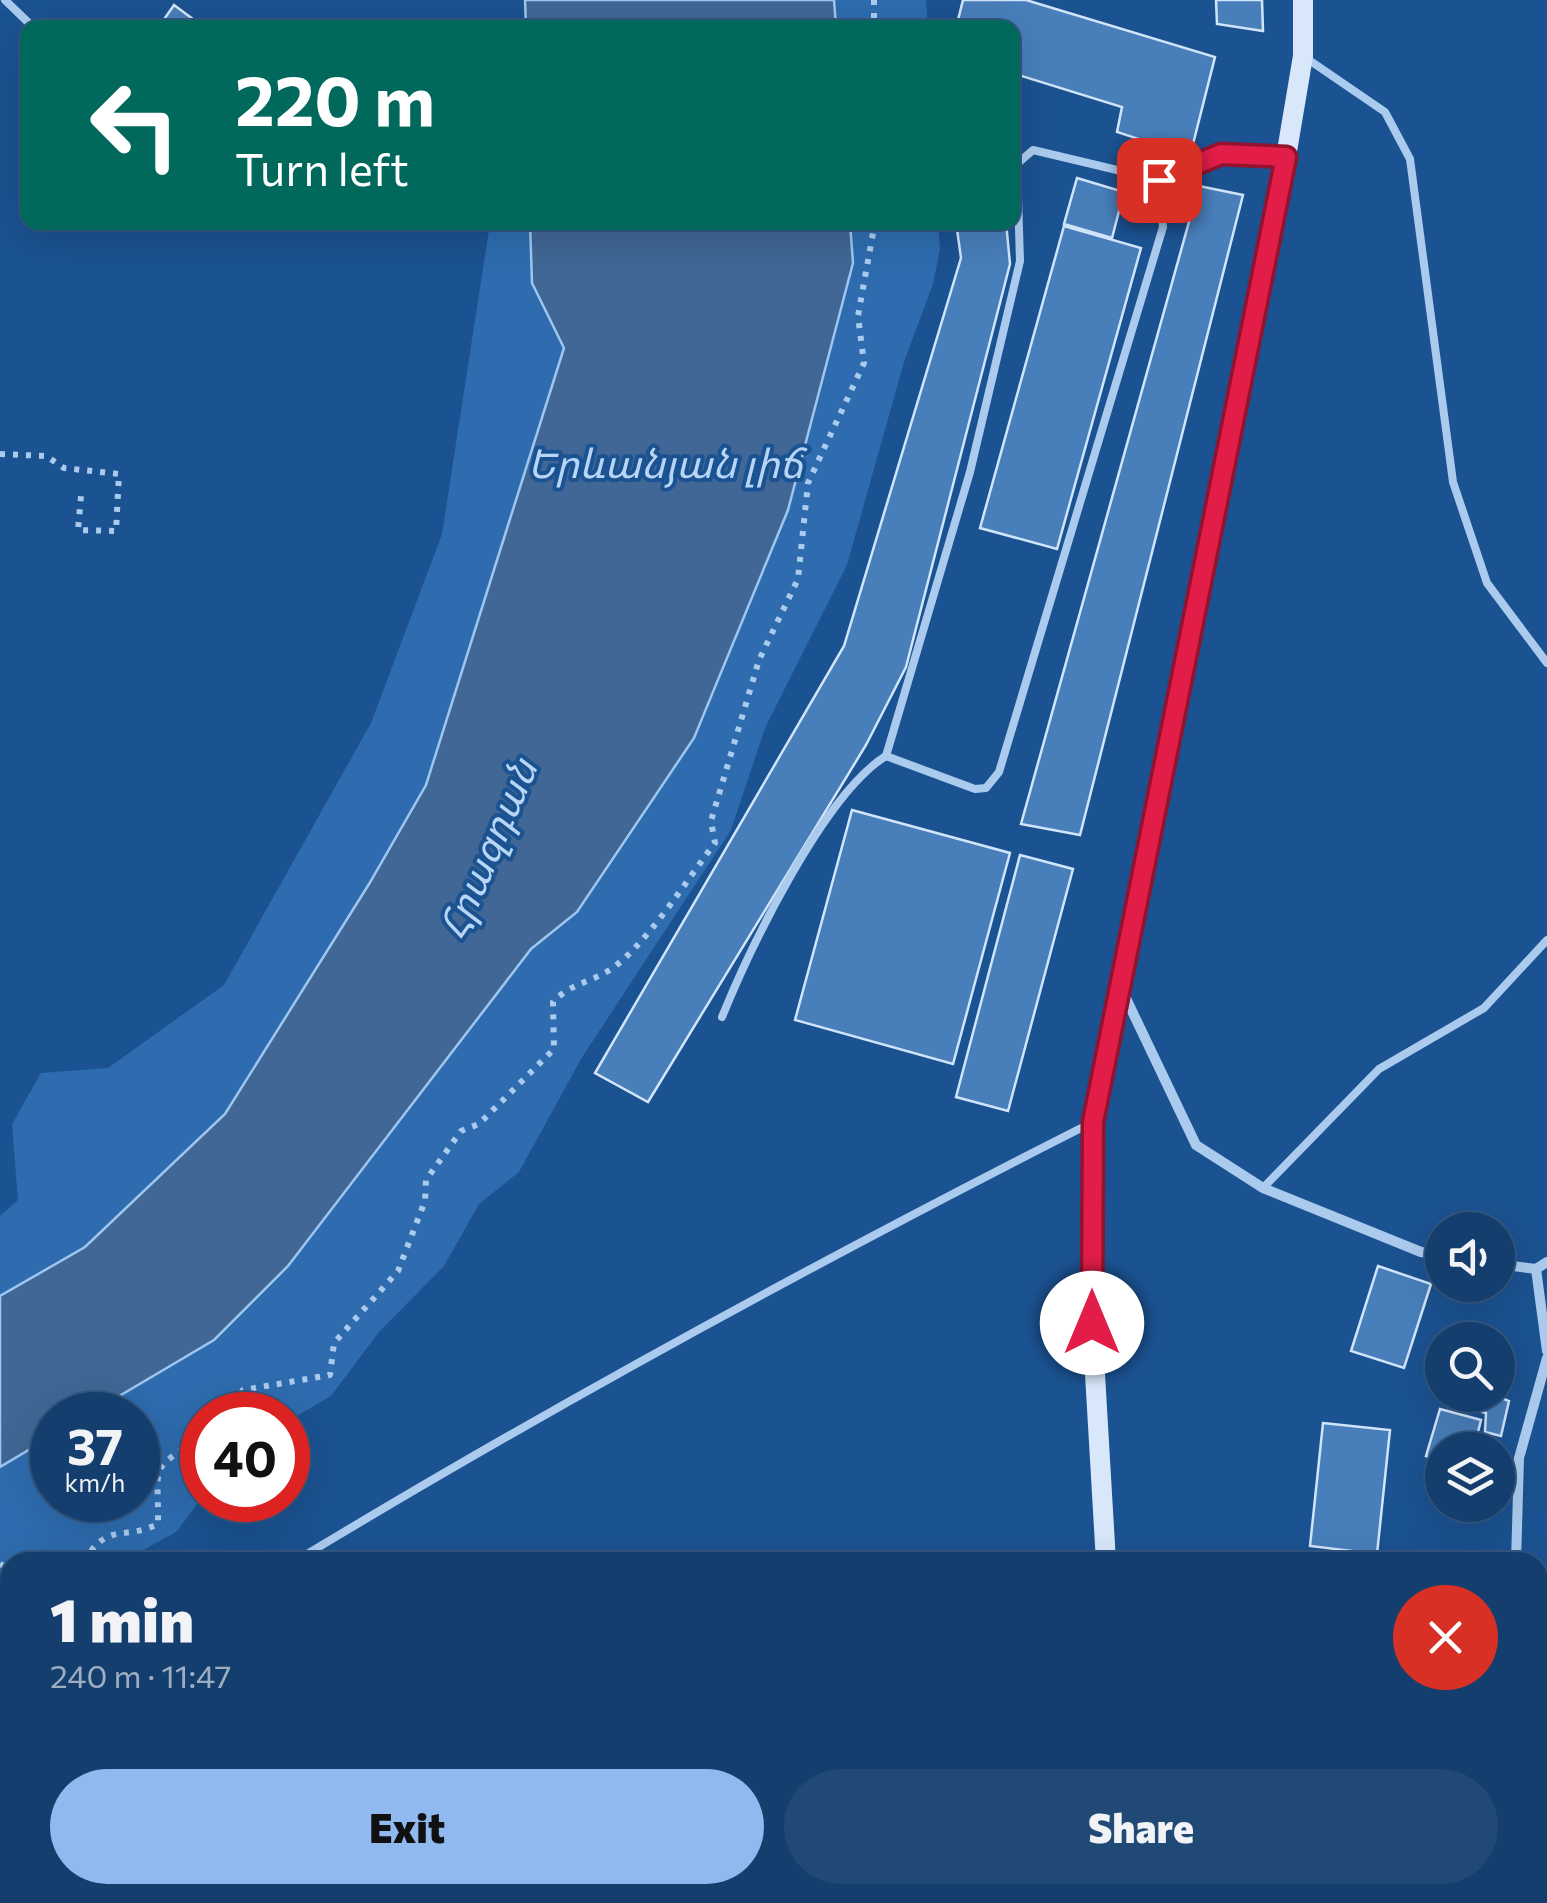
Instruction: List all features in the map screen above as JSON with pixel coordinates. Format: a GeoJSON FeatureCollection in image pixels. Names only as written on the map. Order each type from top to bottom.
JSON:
{"type":"FeatureCollection","features":[{"type":"Feature","properties":{"kind":"street"},"geometry":{"type":"LineString","coordinates":[[1105,1552],[1092,1323],[1093,1122],[1118,981],[1286,157],[1303,56],[1303,0]]}},
{"type":"Feature","properties":{"kind":"street"},"geometry":{"type":"LineString","coordinates":[[1118,981],[1196,1145],[1263,1188],[1425,1253]]}},
{"type":"Feature","properties":{"kind":"street"},"geometry":{"type":"LineString","coordinates":[[1515,1266],[1536,1269],[1547,1262]]}},
{"type":"Feature","properties":{"kind":"street"},"geometry":{"type":"LineString","coordinates":[[1516,1552],[1519,1458],[1547,1354],[1536,1269]]}},
{"type":"Feature","properties":{"kind":"lane"},"geometry":{"type":"LineString","coordinates":[[5,0],[26,20]]}},
{"type":"Feature","properties":{"kind":"lane"},"geometry":{"type":"LineString","coordinates":[[1303,56],[1385,112],[1410,159],[1453,482],[1488,583],[1547,663]]}},
{"type":"Feature","properties":{"kind":"lane"},"geometry":{"type":"LineString","coordinates":[[1020,161],[1033,150],[1159,180],[1221,154],[1286,157]]}},
{"type":"Feature","properties":{"kind":"lane"},"geometry":{"type":"LineString","coordinates":[[886,756],[974,789],[994,782],[999,772],[1164,226],[1159,180]]}},
{"type":"Feature","properties":{"kind":"lane"},"geometry":{"type":"LineString","coordinates":[[722,1017],[748,953],[823,828],[866,768],[886,756],[970,472],[1020,261],[1019,230]]}},
{"type":"Feature","properties":{"kind":"lane"},"geometry":{"type":"LineString","coordinates":[[1263,1188],[1378,1069],[1484,1008],[1547,940]]}},
{"type":"Feature","properties":{"kind":"lane"},"geometry":{"type":"LineString","coordinates":[[311,1552],[513,1430],[864,1238],[1093,1122]]}},
{"type":"Feature","properties":{"kind":"path"},"geometry":{"type":"LineString","coordinates":[[242,1392],[330,1375],[334,1343],[398,1271],[425,1201],[426,1180],[461,1131],[479,1124],[554,1050],[553,1002],[566,988],[609,970],[655,923],[715,842],[711,821],[760,660],[798,579],[808,483],[864,363],[858,316],[874,230]]}},
{"type":"Feature","properties":{"kind":"path"},"geometry":{"type":"LineString","coordinates":[[0,454],[46,456],[64,468],[119,474],[116,531],[78,530],[81,496]]}},
{"type":"Feature","properties":{"kind":"path"},"geometry":{"type":"LineString","coordinates":[[90,1552],[96,1542],[117,1531],[147,1530],[158,1524],[155,1474],[160,1463],[180,1451]]}},
{"type":"Feature","properties":{"kind":"shaded area"},"geometry":{"type":"Polygon","coordinates":[[[834,0],[926,0],[927,20],[835,20],[834,0]]]}},
{"type":"Feature","properties":{"kind":"shaded area"},"geometry":{"type":"Polygon","coordinates":[[[489,230],[530,230],[532,283],[565,348],[426,785],[225,1114],[85,1247],[0,1296],[0,1216],[18,1200],[12,1124],[41,1073],[108,1068],[224,985],[371,723],[442,534],[489,230]]]}},
{"type":"Feature","properties":{"kind":"shaded area"},"geometry":{"type":"Polygon","coordinates":[[[851,230],[939,230],[940,249],[933,284],[904,362],[847,565],[765,728],[731,830],[581,1059],[519,1172],[479,1204],[444,1266],[379,1332],[331,1396],[310,1408],[310,1392],[180,1392],[180,1522],[184,1522],[176,1532],[140,1552],[0,1552],[0,1467],[30,1449],[30,1522],[160,1522],[160,1392],[126,1392],[214,1340],[288,1266],[531,949],[577,912],[693,738],[853,263],[851,230]]]}},
{"type":"Feature","properties":{"kind":"water"},"geometry":{"type":"Polygon","coordinates":[[[525,0],[834,0],[835,20],[526,20],[525,0]]]}},
{"type":"Feature","properties":{"kind":"water","name":"Երևանյան լիճ"},"geometry":{"type":"Polygon","coordinates":[[[530,230],[851,230],[853,263],[788,510],[694,738],[577,912],[531,949],[288,1266],[214,1340],[126,1392],[30,1392],[30,1449],[0,1467],[0,1296],[85,1247],[225,1114],[369,884],[426,785],[564,348],[532,283],[530,230]]]}},
{"type":"Feature","properties":{"kind":"building"},"geometry":{"type":"Polygon","coordinates":[[[963,0],[1026,0],[1215,57],[1190,156],[1117,132],[1122,107],[1020,75],[1020,20],[958,20],[963,0]]]}},
{"type":"Feature","properties":{"kind":"building"},"geometry":{"type":"Polygon","coordinates":[[[1216,0],[1262,0],[1263,31],[1217,24],[1216,0]]]}},
{"type":"Feature","properties":{"kind":"building"},"geometry":{"type":"Polygon","coordinates":[[[174,5],[194,20],[164,20],[174,5]]]}},
{"type":"Feature","properties":{"kind":"building"},"geometry":{"type":"Polygon","coordinates":[[[1077,178],[1124,192],[1112,238],[1064,224],[1077,178]]]}},
{"type":"Feature","properties":{"kind":"building"},"geometry":{"type":"Polygon","coordinates":[[[1199,186],[1243,195],[1080,835],[1021,824],[1199,186]]]}},
{"type":"Feature","properties":{"kind":"building"},"geometry":{"type":"Polygon","coordinates":[[[1064,226],[1141,248],[1057,549],[980,528],[1064,226]]]}},
{"type":"Feature","properties":{"kind":"building"},"geometry":{"type":"Polygon","coordinates":[[[957,230],[1007,230],[1010,264],[906,667],[866,745],[648,1102],[595,1073],[844,646],[961,258],[957,230]]]}},
{"type":"Feature","properties":{"kind":"building"},"geometry":{"type":"Polygon","coordinates":[[[852,810],[1010,853],[953,1064],[795,1020],[852,810]]]}},
{"type":"Feature","properties":{"kind":"building"},"geometry":{"type":"Polygon","coordinates":[[[1020,855],[1073,869],[1008,1111],[956,1097],[1020,855]]]}},
{"type":"Feature","properties":{"kind":"building"},"geometry":{"type":"Polygon","coordinates":[[[1378,1266],[1425,1282],[1425,1302],[1404,1368],[1351,1351],[1378,1266]]]}},
{"type":"Feature","properties":{"kind":"building"},"geometry":{"type":"Polygon","coordinates":[[[1439,1412],[1481,1420],[1478,1432],[1433,1432],[1439,1412]]]}},
{"type":"Feature","properties":{"kind":"building"},"geometry":{"type":"Polygon","coordinates":[[[1482,1412],[1506,1412],[1502,1432],[1485,1432],[1486,1413],[1482,1412]]]}},
{"type":"Feature","properties":{"kind":"building"},"geometry":{"type":"Polygon","coordinates":[[[1323,1423],[1390,1430],[1377,1552],[1310,1546],[1323,1423]]]}},
{"type":"Feature","properties":{"kind":"route"},"geometry":{"type":"LineString","coordinates":[[1092,1323],[1093,1122],[1118,981],[1286,157],[1221,154],[1159,180]]}},
{"type":"Feature","properties":{"kind":"water label","name":"Հրազդան"},"geometry":{"type":"Point","coordinates":[488,849]}}]}
